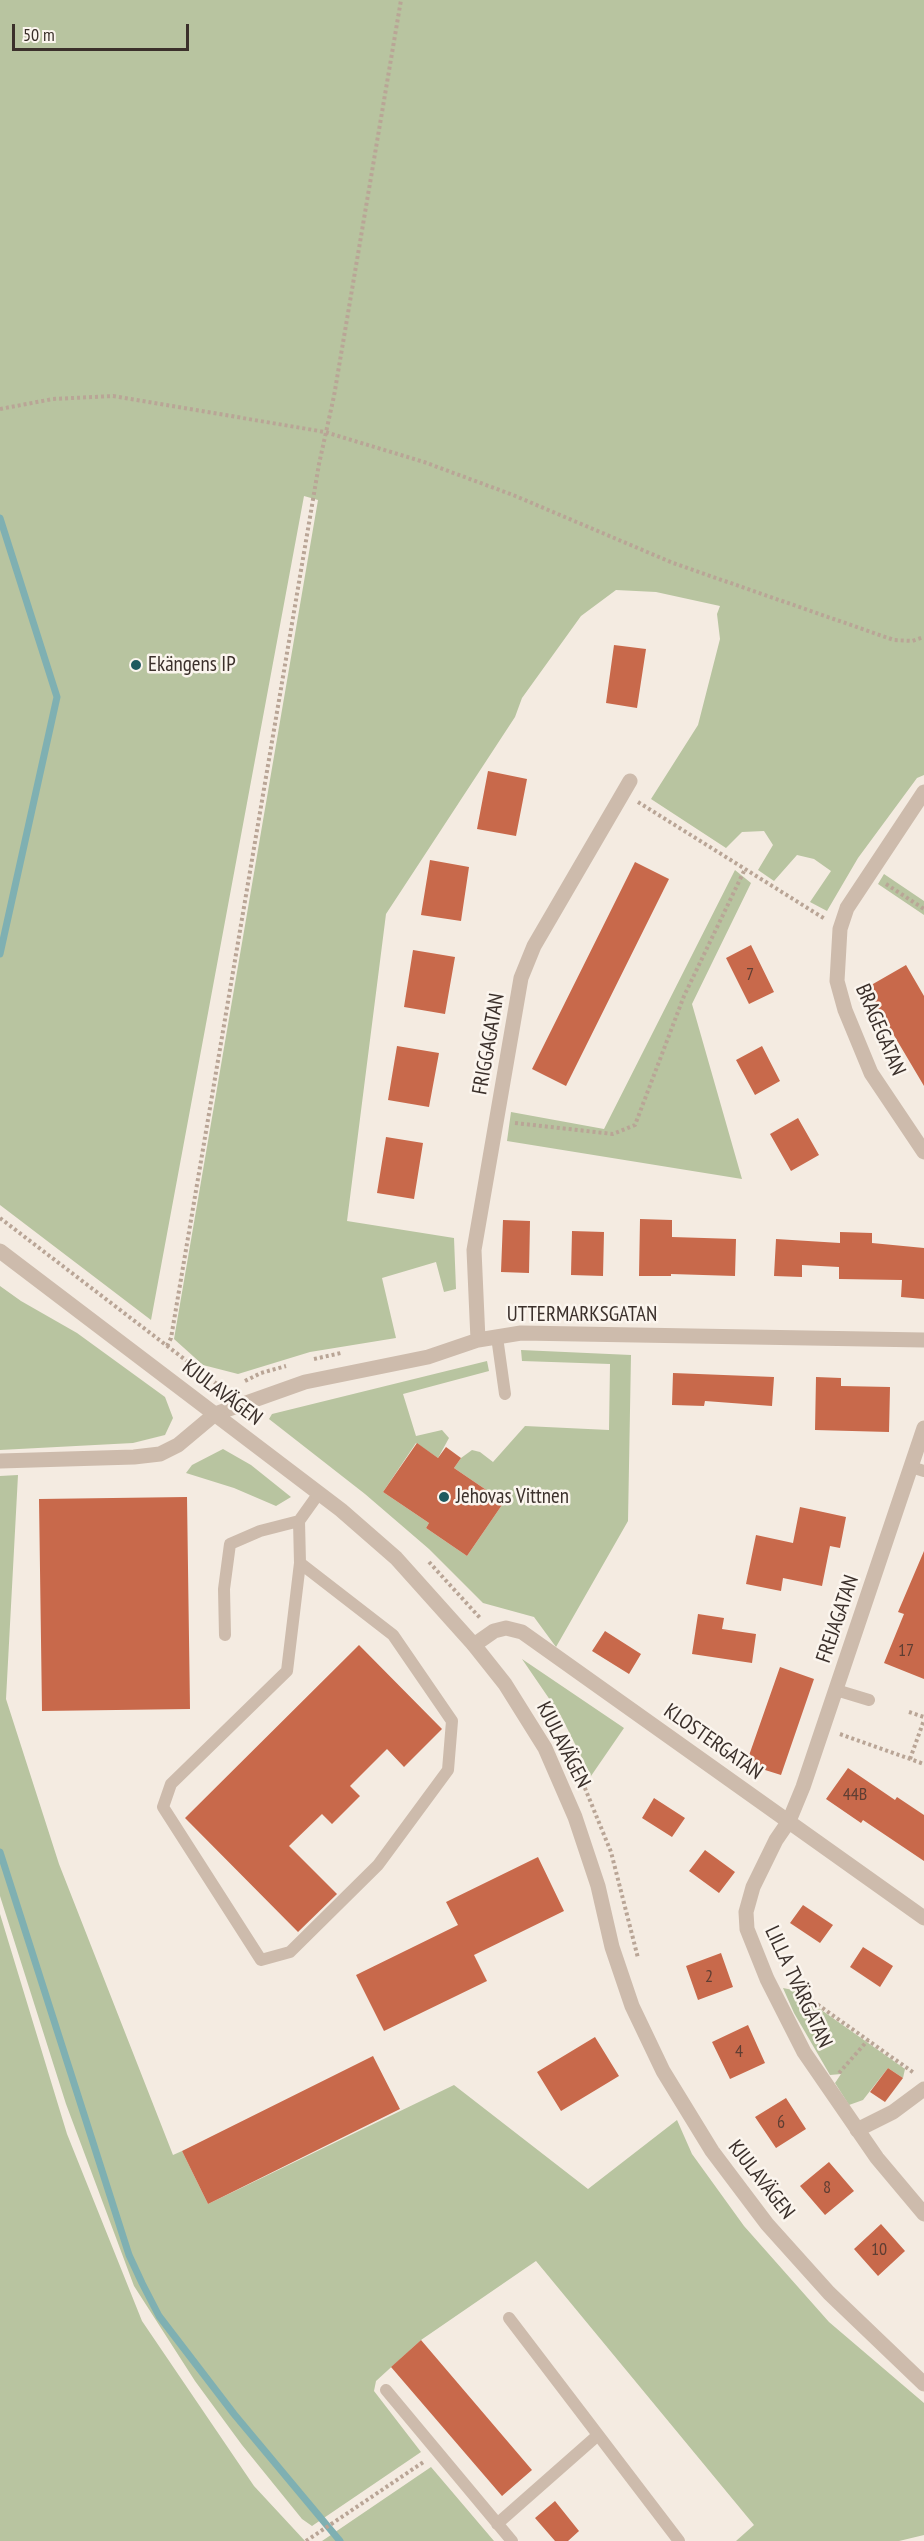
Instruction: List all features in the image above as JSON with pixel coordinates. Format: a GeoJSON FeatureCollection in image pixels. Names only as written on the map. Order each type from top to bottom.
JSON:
{"type":"FeatureCollection","features":[{"type":"Feature","properties":{"kind":"street","name":"FRIGGAGATAN"},"geometry":{"type":"LineString","coordinates":[[478,1340],[474,1250],[526,962],[626,787]]}},
{"type":"Feature","properties":{"kind":"street","name":"BRAGEGATAN"},"geometry":{"type":"LineString","coordinates":[[924,792],[847,908],[840,928],[837,981],[845,1010],[872,1073],[924,1152]]}},
{"type":"Feature","properties":{"kind":"street","name":"KJULAVÄGEN"},"geometry":{"type":"LineString","coordinates":[[0,1251],[319,1493],[396,1558],[506,1684],[545,1748],[575,1817],[598,1886],[612,1947],[632,2006],[663,2071],[706,2141],[767,2224],[875,2340],[923,2381]]}},
{"type":"Feature","properties":{"kind":"street","name":"UTTERMARKSGATAN"},"geometry":{"type":"LineString","coordinates":[[0,1461],[134,1457],[160,1454],[178,1445],[215,1414],[305,1382],[428,1357],[478,1340],[521,1333],[924,1340]]}},
{"type":"Feature","properties":{"kind":"street","name":"FREJAGATAN"},"geometry":{"type":"LineString","coordinates":[[789,1821],[918,1469],[924,1428]]}},
{"type":"Feature","properties":{"kind":"street","name":"KLOSTERGATAN"},"geometry":{"type":"LineString","coordinates":[[474,1645],[494,1631],[506,1628],[522,1632],[924,1918]]}},
{"type":"Feature","properties":{"kind":"street","name":"LILLA TVÄRGATAN"},"geometry":{"type":"LineString","coordinates":[[789,1821],[776,1840],[758,1878],[746,1912],[747,1929],[788,2023],[824,2083],[877,2158],[924,2214]]}},
{"type":"Feature","properties":{"kind":"street"},"geometry":{"type":"LineString","coordinates":[[857,2130],[893,2112],[924,2089]]}},
{"type":"Feature","properties":{"kind":"lane"},"geometry":{"type":"LineString","coordinates":[[497,1337],[505,1394]]}},
{"type":"Feature","properties":{"kind":"lane"},"geometry":{"type":"LineString","coordinates":[[300,1563],[393,1635],[452,1721],[448,1770],[378,1865],[290,1952],[261,1960],[163,1807],[171,1784],[287,1671],[300,1563],[299,1521],[319,1493]]}},
{"type":"Feature","properties":{"kind":"lane"},"geometry":{"type":"LineString","coordinates":[[225,1635],[224,1589],[230,1544],[260,1531],[299,1521]]}},
{"type":"Feature","properties":{"kind":"lane"},"geometry":{"type":"LineString","coordinates":[[836,1689],[869,1700]]}},
{"type":"Feature","properties":{"kind":"lane"},"geometry":{"type":"LineString","coordinates":[[509,2318],[679,2541]]}},
{"type":"Feature","properties":{"kind":"lane"},"geometry":{"type":"LineString","coordinates":[[386,2390],[512,2541]]}},
{"type":"Feature","properties":{"kind":"lane"},"geometry":{"type":"LineString","coordinates":[[498,2524],[598,2435]]}},
{"type":"Feature","properties":{"kind":"path"},"geometry":{"type":"LineString","coordinates":[[167,1346],[173,1326],[401,0]]}},
{"type":"Feature","properties":{"kind":"path"},"geometry":{"type":"LineString","coordinates":[[0,409],[53,399],[113,396],[325,432],[424,462],[513,495],[673,563],[894,640],[912,641],[924,637]]}},
{"type":"Feature","properties":{"kind":"path"},"geometry":{"type":"LineString","coordinates":[[626,787],[745,869],[840,928]]}},
{"type":"Feature","properties":{"kind":"path"},"geometry":{"type":"LineString","coordinates":[[497,1121],[613,1134],[635,1125],[684,996],[745,869]]}},
{"type":"Feature","properties":{"kind":"path"},"geometry":{"type":"LineString","coordinates":[[870,873],[924,909]]}},
{"type":"Feature","properties":{"kind":"path"},"geometry":{"type":"LineString","coordinates":[[0,1218],[242,1404]]}},
{"type":"Feature","properties":{"kind":"path"},"geometry":{"type":"LineString","coordinates":[[909,1713],[924,1718],[910,1760]]}},
{"type":"Feature","properties":{"kind":"path"},"geometry":{"type":"LineString","coordinates":[[823,1728],[924,1764]]}},
{"type":"Feature","properties":{"kind":"path"},"geometry":{"type":"LineString","coordinates":[[577,1768],[612,1852],[640,1966]]}},
{"type":"Feature","properties":{"kind":"path"},"geometry":{"type":"LineString","coordinates":[[767,1978],[782,1980],[915,2073]]}},
{"type":"Feature","properties":{"kind":"path"},"geometry":{"type":"LineString","coordinates":[[824,2083],[842,2072],[868,2040]]}},
{"type":"Feature","properties":{"kind":"path"},"geometry":{"type":"LineString","coordinates":[[306,2541],[438,2452]]}},
{"type":"Feature","properties":{"kind":"green space","name":"Ekängens IP"},"geometry":{"type":"Polygon","coordinates":[[[0,0],[924,0],[924,775],[917,778],[858,858],[827,911],[810,902],[831,871],[814,859],[797,855],[774,881],[758,870],[773,845],[764,831],[742,832],[726,848],[651,799],[698,725],[720,639],[717,614],[720,606],[656,592],[616,590],[581,616],[522,698],[515,717],[386,914],[347,1221],[454,1238],[456,1289],[444,1292],[436,1262],[382,1278],[396,1338],[310,1352],[238,1374],[203,1365],[174,1339],[318,500],[304,496],[151,1320],[0,1205],[0,0]]]}},
{"type":"Feature","properties":{"kind":"green space"},"geometry":{"type":"Polygon","coordinates":[[[735,870],[751,883],[692,1004],[742,1179],[507,1141],[511,1112],[604,1129],[735,870]]]}},
{"type":"Feature","properties":{"kind":"green space"},"geometry":{"type":"Polygon","coordinates":[[[884,874],[924,901],[924,915],[878,884],[884,874]]]}},
{"type":"Feature","properties":{"kind":"green space"},"geometry":{"type":"Polygon","coordinates":[[[0,1286],[21,1301],[77,1333],[165,1397],[173,1418],[165,1435],[133,1443],[0,1450],[0,1286]]]}},
{"type":"Feature","properties":{"kind":"green space"},"geometry":{"type":"Polygon","coordinates":[[[521,1350],[631,1355],[628,1521],[556,1647],[534,1617],[483,1603],[429,1549],[365,1494],[269,1419],[272,1414],[487,1361],[489,1371],[403,1394],[416,1436],[442,1430],[449,1438],[438,1458],[416,1443],[383,1492],[429,1523],[426,1528],[467,1556],[504,1502],[454,1468],[461,1458],[472,1450],[480,1452],[493,1462],[525,1426],[609,1430],[610,1364],[522,1361],[521,1350]]]}},
{"type":"Feature","properties":{"kind":"green space"},"geometry":{"type":"Polygon","coordinates":[[[223,1449],[251,1465],[291,1497],[276,1506],[234,1488],[186,1473],[192,1465],[223,1449]]]}},
{"type":"Feature","properties":{"kind":"green space"},"geometry":{"type":"Polygon","coordinates":[[[18,1475],[6,1699],[59,1864],[173,2155],[182,2151],[208,2204],[454,2085],[588,2189],[677,2120],[692,2154],[744,2226],[829,2322],[924,2403],[924,2535],[899,2541],[736,2541],[754,2525],[536,2261],[421,2340],[376,2381],[374,2391],[421,2452],[312,2526],[302,2519],[242,2445],[195,2381],[134,2286],[66,2104],[0,1896],[0,1476],[18,1475]]]}},
{"type":"Feature","properties":{"kind":"green space"},"geometry":{"type":"Polygon","coordinates":[[[522,1659],[624,1728],[591,1776],[561,1716],[522,1659]]]}},
{"type":"Feature","properties":{"kind":"green space"},"geometry":{"type":"Polygon","coordinates":[[[0,1914],[67,2134],[142,2321],[254,2486],[305,2541],[0,2541],[0,1914]]]}},
{"type":"Feature","properties":{"kind":"green space"},"geometry":{"type":"Polygon","coordinates":[[[783,1988],[793,1990],[905,2069],[903,2078],[888,2068],[863,2100],[849,2105],[835,2083],[841,2074],[830,2075],[794,2013],[783,1988]]]}},
{"type":"Feature","properties":{"kind":"green space"},"geometry":{"type":"Polygon","coordinates":[[[431,2467],[494,2541],[322,2541],[431,2467]]]}},
{"type":"Feature","properties":{"kind":"building"},"geometry":{"type":"Polygon","coordinates":[[[614,645],[646,649],[637,708],[606,703],[614,645]]]}},
{"type":"Feature","properties":{"kind":"building"},"geometry":{"type":"Polygon","coordinates":[[[488,771],[527,779],[516,836],[477,829],[488,771]]]}},
{"type":"Feature","properties":{"kind":"building"},"geometry":{"type":"Polygon","coordinates":[[[430,860],[469,867],[461,921],[421,915],[430,860]]]}},
{"type":"Feature","properties":{"kind":"building"},"geometry":{"type":"Polygon","coordinates":[[[635,862],[669,879],[566,1086],[532,1069],[635,862]]]}},
{"type":"Feature","properties":{"kind":"building"},"geometry":{"type":"Polygon","coordinates":[[[751,945],[774,992],[749,1004],[726,958],[751,945]]]}},
{"type":"Feature","properties":{"kind":"building"},"geometry":{"type":"Polygon","coordinates":[[[413,950],[455,957],[445,1014],[404,1007],[413,950]]]}},
{"type":"Feature","properties":{"kind":"building"},"geometry":{"type":"Polygon","coordinates":[[[906,965],[924,996],[924,1086],[866,988],[906,965]]]}},
{"type":"Feature","properties":{"kind":"building"},"geometry":{"type":"Polygon","coordinates":[[[397,1046],[439,1053],[429,1107],[388,1100],[397,1046]]]}},
{"type":"Feature","properties":{"kind":"building"},"geometry":{"type":"Polygon","coordinates":[[[762,1046],[780,1081],[755,1095],[736,1060],[762,1046]]]}},
{"type":"Feature","properties":{"kind":"building"},"geometry":{"type":"Polygon","coordinates":[[[798,1118],[819,1155],[791,1171],[770,1134],[798,1118]]]}},
{"type":"Feature","properties":{"kind":"building"},"geometry":{"type":"Polygon","coordinates":[[[386,1137],[423,1143],[414,1199],[377,1193],[386,1137]]]}},
{"type":"Feature","properties":{"kind":"building"},"geometry":{"type":"Polygon","coordinates":[[[640,1219],[672,1220],[672,1237],[736,1239],[735,1276],[671,1274],[671,1276],[639,1276],[640,1219]]]}},
{"type":"Feature","properties":{"kind":"building"},"geometry":{"type":"Polygon","coordinates":[[[503,1220],[530,1221],[529,1273],[501,1272],[503,1220]]]}},
{"type":"Feature","properties":{"kind":"building"},"geometry":{"type":"Polygon","coordinates":[[[572,1231],[604,1232],[603,1276],[571,1275],[572,1231]]]}},
{"type":"Feature","properties":{"kind":"building"},"geometry":{"type":"Polygon","coordinates":[[[840,1232],[872,1233],[872,1243],[924,1248],[924,1299],[901,1297],[902,1280],[839,1279],[839,1267],[802,1265],[802,1277],[774,1276],[776,1239],[840,1243],[840,1232]]]}},
{"type":"Feature","properties":{"kind":"building"},"geometry":{"type":"Polygon","coordinates":[[[673,1373],[774,1377],[772,1406],[705,1401],[704,1406],[672,1405],[673,1373]]]}},
{"type":"Feature","properties":{"kind":"building"},"geometry":{"type":"Polygon","coordinates":[[[816,1377],[841,1378],[841,1386],[890,1387],[889,1432],[815,1430],[816,1377]]]}},
{"type":"Feature","properties":{"kind":"building","name":"Jehovas Vittnen"},"geometry":{"type":"Polygon","coordinates":[[[417,1443],[438,1458],[446,1447],[461,1458],[454,1468],[504,1502],[467,1556],[426,1528],[429,1523],[383,1492],[417,1443]]]}},
{"type":"Feature","properties":{"kind":"building"},"geometry":{"type":"Polygon","coordinates":[[[187,1497],[190,1709],[42,1711],[39,1499],[187,1497]]]}},
{"type":"Feature","properties":{"kind":"building"},"geometry":{"type":"Polygon","coordinates":[[[800,1507],[846,1517],[840,1548],[830,1546],[822,1586],[783,1578],[781,1591],[746,1584],[756,1535],[793,1543],[800,1507]]]}},
{"type":"Feature","properties":{"kind":"building"},"geometry":{"type":"Polygon","coordinates":[[[924,1551],[924,1679],[884,1663],[904,1614],[898,1612],[924,1551]]]}},
{"type":"Feature","properties":{"kind":"building"},"geometry":{"type":"Polygon","coordinates":[[[698,1614],[724,1618],[722,1629],[756,1634],[752,1663],[692,1654],[698,1614]]]}},
{"type":"Feature","properties":{"kind":"building"},"geometry":{"type":"Polygon","coordinates":[[[605,1631],[641,1654],[629,1674],[592,1651],[605,1631]]]}},
{"type":"Feature","properties":{"kind":"building"},"geometry":{"type":"Polygon","coordinates":[[[359,1645],[442,1729],[404,1767],[387,1749],[350,1786],[360,1796],[332,1824],[322,1814],[289,1846],[337,1894],[298,1932],[185,1818],[359,1645]]]}},
{"type":"Feature","properties":{"kind":"building"},"geometry":{"type":"Polygon","coordinates":[[[780,1667],[814,1679],[781,1775],[746,1764],[780,1667]]]}},
{"type":"Feature","properties":{"kind":"building"},"geometry":{"type":"Polygon","coordinates":[[[848,1768],[895,1800],[897,1797],[924,1815],[924,1861],[863,1820],[861,1823],[826,1799],[848,1768]]]}},
{"type":"Feature","properties":{"kind":"building"},"geometry":{"type":"Polygon","coordinates":[[[654,1798],[685,1818],[672,1837],[642,1818],[654,1798]]]}},
{"type":"Feature","properties":{"kind":"building"},"geometry":{"type":"Polygon","coordinates":[[[705,1850],[735,1872],[719,1893],[689,1871],[705,1850]]]}},
{"type":"Feature","properties":{"kind":"building"},"geometry":{"type":"Polygon","coordinates":[[[538,1857],[564,1911],[474,1955],[487,1981],[384,2031],[356,1975],[458,1925],[446,1902],[538,1857]]]}},
{"type":"Feature","properties":{"kind":"building"},"geometry":{"type":"Polygon","coordinates":[[[803,1905],[833,1925],[820,1943],[790,1923],[803,1905]]]}},
{"type":"Feature","properties":{"kind":"building"},"geometry":{"type":"Polygon","coordinates":[[[863,1947],[893,1966],[880,1987],[850,1967],[863,1947]]]}},
{"type":"Feature","properties":{"kind":"building"},"geometry":{"type":"Polygon","coordinates":[[[721,1953],[733,1987],[698,2000],[686,1966],[721,1953]]]}},
{"type":"Feature","properties":{"kind":"building"},"geometry":{"type":"Polygon","coordinates":[[[748,2025],[765,2063],[730,2079],[712,2042],[748,2025]]]}},
{"type":"Feature","properties":{"kind":"building"},"geometry":{"type":"Polygon","coordinates":[[[595,2037],[619,2076],[561,2111],[537,2072],[595,2037]]]}},
{"type":"Feature","properties":{"kind":"building"},"geometry":{"type":"Polygon","coordinates":[[[373,2056],[400,2109],[208,2204],[182,2151],[373,2056]]]}},
{"type":"Feature","properties":{"kind":"building"},"geometry":{"type":"Polygon","coordinates":[[[888,2068],[903,2078],[885,2102],[870,2092],[888,2068]]]}},
{"type":"Feature","properties":{"kind":"building"},"geometry":{"type":"Polygon","coordinates":[[[786,2098],[806,2129],[776,2148],[755,2117],[786,2098]]]}},
{"type":"Feature","properties":{"kind":"building"},"geometry":{"type":"Polygon","coordinates":[[[829,2162],[854,2191],[825,2215],[800,2186],[829,2162]]]}},
{"type":"Feature","properties":{"kind":"building"},"geometry":{"type":"Polygon","coordinates":[[[881,2224],[905,2251],[878,2276],[854,2249],[881,2224]]]}},
{"type":"Feature","properties":{"kind":"building"},"geometry":{"type":"Polygon","coordinates":[[[421,2340],[532,2470],[502,2496],[391,2367],[421,2340]]]}},
{"type":"Feature","properties":{"kind":"building"},"geometry":{"type":"Polygon","coordinates":[[[555,2501],[579,2531],[568,2541],[555,2541],[535,2518],[555,2501]]]}},
{"type":"Feature","properties":{"kind":"waterway"},"geometry":{"type":"LineString","coordinates":[[0,518],[57,697],[0,954]]}},
{"type":"Feature","properties":{"kind":"waterway"},"geometry":{"type":"LineString","coordinates":[[0,1852],[129,2255],[142,2283],[159,2316],[234,2414],[340,2541]]}},
{"type":"Feature","properties":{"kind":"place","name":"Ekängens IP"},"geometry":{"type":"Point","coordinates":[136,665]}},
{"type":"Feature","properties":{"kind":"place","name":"Jehovas Vittnen"},"geometry":{"type":"Point","coordinates":[444,1497]}}]}
